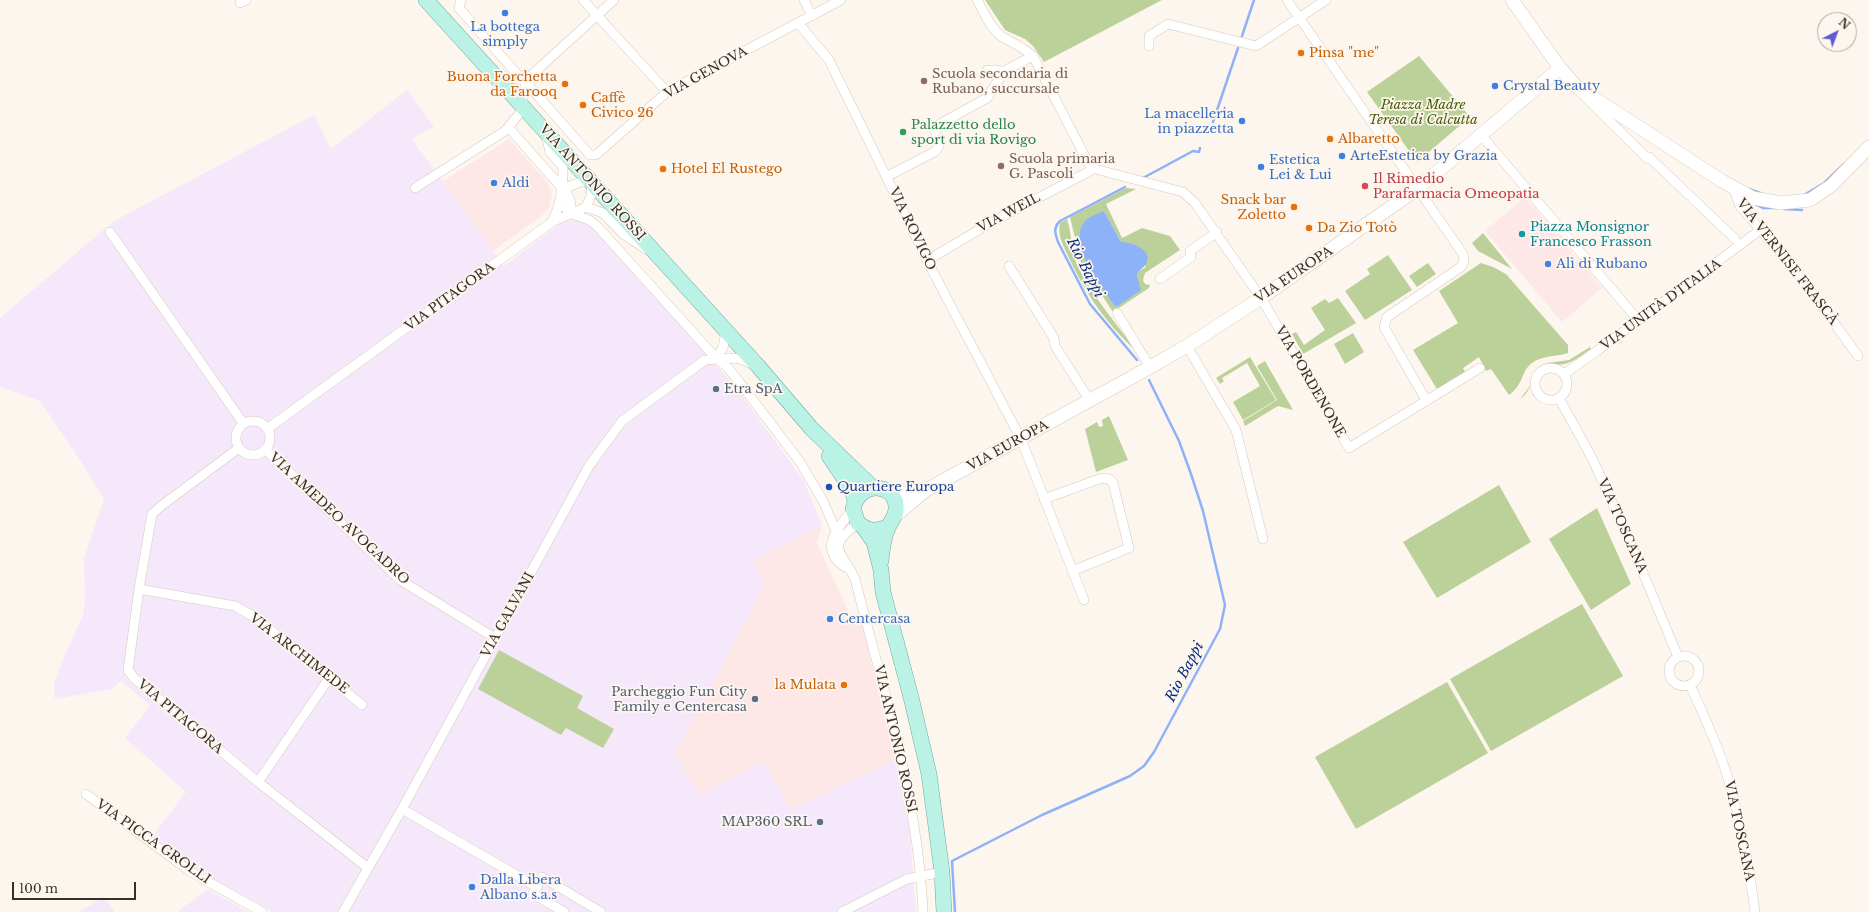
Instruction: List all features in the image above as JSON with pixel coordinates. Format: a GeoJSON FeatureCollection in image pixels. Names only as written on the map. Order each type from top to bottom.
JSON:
{"type":"FeatureCollection","features":[{"type":"Feature","properties":{"kind":"main road","name":"VIA ANTONIO ROSSI"},"geometry":{"type":"LineString","coordinates":[[426,0],[758,366],[812,428],[872,488]]}},
{"type":"Feature","properties":{"kind":"main road","name":"VIA ANTONIO ROSSI"},"geometry":{"type":"LineString","coordinates":[[812,428],[852,490],[854,516],[874,542],[881,570],[883,592],[911,697],[929,774],[942,872],[944,912]]}},
{"type":"Feature","properties":{"kind":"main road","name":"VIA ANTONIO ROSSI"},"geometry":{"type":"LineString","coordinates":[[854,505],[859,494],[872,488],[883,489],[892,495],[896,504],[881,570]]}},
{"type":"Feature","properties":{"kind":"main road"},"geometry":{"type":"LineString","coordinates":[[861,526],[876,531],[892,521]]}},
{"type":"Feature","properties":{"kind":"street","name":"VIA ANTONIO ROSSI"},"geometry":{"type":"LineString","coordinates":[[461,0],[459,8],[524,83],[530,87],[590,155]]}},
{"type":"Feature","properties":{"kind":"street"},"geometry":{"type":"LineString","coordinates":[[583,0],[667,92]]}},
{"type":"Feature","properties":{"kind":"street"},"geometry":{"type":"LineString","coordinates":[[507,89],[518,90],[614,0]]}},
{"type":"Feature","properties":{"kind":"street"},"geometry":{"type":"LineString","coordinates":[[804,0],[812,16]]}},
{"type":"Feature","properties":{"kind":"street","name":"VIA GENOVA"},"geometry":{"type":"LineString","coordinates":[[590,155],[596,155],[667,92],[840,0]]}},
{"type":"Feature","properties":{"kind":"street"},"geometry":{"type":"LineString","coordinates":[[977,0],[992,26],[1000,35],[1026,50],[1033,56],[1091,168],[1183,192],[1190,196],[1217,232],[1261,298]]}},
{"type":"Feature","properties":{"kind":"street"},"geometry":{"type":"LineString","coordinates":[[1287,0],[1417,189],[1464,254],[1464,261],[1461,267],[1387,317],[1384,327],[1426,400]]}},
{"type":"Feature","properties":{"kind":"street"},"geometry":{"type":"LineString","coordinates":[[1149,46],[1149,36],[1168,24],[1256,46],[1326,0]]}},
{"type":"Feature","properties":{"kind":"street","name":"VIA VERNISE FRASCÀ"},"geometry":{"type":"LineString","coordinates":[[1512,0],[1560,68],[1577,87],[1582,96],[1735,239]]}},
{"type":"Feature","properties":{"kind":"street","name":"VIA ROVIGO"},"geometry":{"type":"LineString","coordinates":[[798,23],[829,60],[928,260],[1021,439],[1084,600]]}},
{"type":"Feature","properties":{"kind":"street"},"geometry":{"type":"LineString","coordinates":[[886,177],[936,151],[938,145],[935,130],[938,125],[987,98],[1004,71],[1033,56]]}},
{"type":"Feature","properties":{"kind":"street","name":"VIA EUROPA"},"geometry":{"type":"LineString","coordinates":[[892,521],[926,490],[1090,401],[1187,346],[1261,298],[1417,189],[1560,68]]}},
{"type":"Feature","properties":{"kind":"street"},"geometry":{"type":"LineString","coordinates":[[987,70],[1004,71]]}},
{"type":"Feature","properties":{"kind":"street"},"geometry":{"type":"LineString","coordinates":[[495,75],[524,83]]}},
{"type":"Feature","properties":{"kind":"street"},"geometry":{"type":"LineString","coordinates":[[415,188],[509,128],[523,107],[524,83]]}},
{"type":"Feature","properties":{"kind":"street","name":"VIA VERNISE FRASCÀ"},"geometry":{"type":"LineString","coordinates":[[1577,87],[1733,187],[1753,198],[1780,203],[1810,200],[1832,185],[1869,147]]}},
{"type":"Feature","properties":{"kind":"street","name":"VIA ANTONIO ROSSI"},"geometry":{"type":"LineString","coordinates":[[509,128],[563,189]]}},
{"type":"Feature","properties":{"kind":"street"},"geometry":{"type":"LineString","coordinates":[[545,131],[550,152],[563,167],[563,189],[560,202],[552,222]]}},
{"type":"Feature","properties":{"kind":"street"},"geometry":{"type":"LineString","coordinates":[[1481,135],[1638,320]]}},
{"type":"Feature","properties":{"kind":"street","name":"VIA WEIL"},"geometry":{"type":"LineString","coordinates":[[928,260],[992,222],[1090,171],[1091,168]]}},
{"type":"Feature","properties":{"kind":"street"},"geometry":{"type":"LineString","coordinates":[[563,189],[583,181],[592,183],[590,196],[586,207],[603,214],[623,234],[657,256]]}},
{"type":"Feature","properties":{"kind":"street","name":"VIA VERNISE FRASCÀ"},"geometry":{"type":"LineString","coordinates":[[1733,187],[1740,206],[1804,280],[1858,356]]}},
{"type":"Feature","properties":{"kind":"street"},"geometry":{"type":"LineString","coordinates":[[563,189],[568,194],[571,204],[570,213]]}},
{"type":"Feature","properties":{"kind":"street"},"geometry":{"type":"LineString","coordinates":[[560,202],[570,213]]}},
{"type":"Feature","properties":{"kind":"street","name":"VIA PITAGORA"},"geometry":{"type":"LineString","coordinates":[[267,429],[552,222],[586,207]]}},
{"type":"Feature","properties":{"kind":"street","name":"VIA ANTONIO ROSSI"},"geometry":{"type":"LineString","coordinates":[[570,213],[589,220],[597,226],[716,358],[727,367],[800,462],[823,500],[836,531]]}},
{"type":"Feature","properties":{"kind":"street"},"geometry":{"type":"LineString","coordinates":[[110,232],[243,423]]}},
{"type":"Feature","properties":{"kind":"street"},"geometry":{"type":"LineString","coordinates":[[1160,279],[1192,257],[1190,251],[1217,232]]}},
{"type":"Feature","properties":{"kind":"street","name":"VIA UNITÀ D'ITALIA"},"geometry":{"type":"LineString","coordinates":[[1564,374],[1756,233]]}},
{"type":"Feature","properties":{"kind":"street"},"geometry":{"type":"LineString","coordinates":[[1009,266],[1054,338],[1055,346],[1090,401]]}},
{"type":"Feature","properties":{"kind":"street","name":"VIA PORDENONE"},"geometry":{"type":"LineString","coordinates":[[1261,298],[1349,448],[1480,368]]}},
{"type":"Feature","properties":{"kind":"street"},"geometry":{"type":"LineString","coordinates":[[1117,313],[1145,370]]}},
{"type":"Feature","properties":{"kind":"street"},"geometry":{"type":"LineString","coordinates":[[716,358],[723,348],[726,331]]}},
{"type":"Feature","properties":{"kind":"street"},"geometry":{"type":"LineString","coordinates":[[1187,346],[1236,430],[1263,539]]}},
{"type":"Feature","properties":{"kind":"street","name":"VIA ANTONIO ROSSI"},"geometry":{"type":"LineString","coordinates":[[716,358],[740,359],[758,366]]}},
{"type":"Feature","properties":{"kind":"street","name":"VIA GALVANI"},"geometry":{"type":"LineString","coordinates":[[343,912],[402,809],[589,466],[606,440],[622,421],[704,360],[716,358]]}},
{"type":"Feature","properties":{"kind":"street"},"geometry":{"type":"LineString","coordinates":[[1549,368],[1560,370],[1564,374],[1567,387],[1566,391],[1559,398],[1552,400],[1544,398],[1538,393],[1535,383],[1539,373],[1549,368]]}},
{"type":"Feature","properties":{"kind":"street","name":"VIA TOSCANA"},"geometry":{"type":"LineString","coordinates":[[1559,398],[1592,458],[1634,551],[1678,656]]}},
{"type":"Feature","properties":{"kind":"street"},"geometry":{"type":"LineString","coordinates":[[254,420],[264,424],[267,429],[270,439],[265,449],[255,454],[249,454],[240,448],[236,438],[236,432],[243,423],[254,420]]}},
{"type":"Feature","properties":{"kind":"street","name":"VIA PITAGORA"},"geometry":{"type":"LineString","coordinates":[[240,448],[160,506],[152,514],[139,589],[128,670],[134,678],[258,782],[368,868]]}},
{"type":"Feature","properties":{"kind":"street","name":"VIA AMEDEO AVOGADRO"},"geometry":{"type":"LineString","coordinates":[[265,449],[400,580],[496,638]]}},
{"type":"Feature","properties":{"kind":"street"},"geometry":{"type":"LineString","coordinates":[[1044,499],[1102,478],[1109,479],[1113,483],[1128,548],[1072,571]]}},
{"type":"Feature","properties":{"kind":"street","name":"VIA EUROPA"},"geometry":{"type":"LineString","coordinates":[[892,495],[926,490]]}},
{"type":"Feature","properties":{"kind":"street","name":"VIA ANTONIO ROSSI"},"geometry":{"type":"LineString","coordinates":[[850,570],[838,561],[832,550],[831,541],[854,505]]}},
{"type":"Feature","properties":{"kind":"street","name":"VIA ANTONIO ROSSI"},"geometry":{"type":"LineString","coordinates":[[861,526],[842,536],[838,543],[839,552],[855,579],[902,756],[912,807],[922,876],[924,912]]}},
{"type":"Feature","properties":{"kind":"street","name":"VIA ARCHIMEDE"},"geometry":{"type":"LineString","coordinates":[[139,589],[235,606],[256,618],[330,677],[362,705]]}},
{"type":"Feature","properties":{"kind":"street"},"geometry":{"type":"LineString","coordinates":[[1678,656],[1690,656],[1697,663],[1699,674],[1697,680],[1690,685],[1680,686],[1671,679],[1668,672],[1670,664],[1678,656]]}},
{"type":"Feature","properties":{"kind":"street"},"geometry":{"type":"LineString","coordinates":[[258,782],[330,677]]}},
{"type":"Feature","properties":{"kind":"street","name":"VIA TOSCANA"},"geometry":{"type":"LineString","coordinates":[[1690,685],[1707,720],[1727,774],[1740,820],[1750,876],[1754,912]]}},
{"type":"Feature","properties":{"kind":"street","name":"VIA PICCA GROLLI"},"geometry":{"type":"LineString","coordinates":[[86,794],[191,872],[262,912]]}},
{"type":"Feature","properties":{"kind":"street"},"geometry":{"type":"LineString","coordinates":[[402,809],[537,887]]}},
{"type":"Feature","properties":{"kind":"street"},"geometry":{"type":"LineString","coordinates":[[842,912],[902,881],[942,872]]}},
{"type":"Feature","properties":{"kind":"street"},"geometry":{"type":"LineString","coordinates":[[564,912],[533,894],[542,877],[601,912]]}},
{"type":"Feature","properties":{"kind":"shaded area"},"geometry":{"type":"Polygon","coordinates":[[[407,90],[434,127],[412,139],[504,266],[562,222],[577,219],[594,228],[735,386],[804,481],[822,525],[752,561],[765,583],[717,676],[674,752],[699,796],[764,761],[790,810],[895,760],[910,830],[916,912],[273,912],[191,867],[151,838],[186,792],[125,738],[150,705],[121,681],[112,689],[55,699],[54,684],[64,657],[83,615],[85,600],[84,558],[104,499],[84,466],[40,401],[0,387],[0,318],[114,221],[314,115],[331,149],[407,90]]]}},
{"type":"Feature","properties":{"kind":"shaded area"},"geometry":{"type":"Polygon","coordinates":[[[509,139],[548,183],[552,195],[549,208],[540,217],[493,251],[443,181],[509,139]]]}},
{"type":"Feature","properties":{"kind":"shaded area"},"geometry":{"type":"Polygon","coordinates":[[[1525,197],[1602,288],[1562,322],[1485,231],[1525,197]]]}},
{"type":"Feature","properties":{"kind":"shaded area"},"geometry":{"type":"Polygon","coordinates":[[[822,525],[817,543],[851,617],[860,616],[895,760],[790,810],[764,761],[699,796],[674,751],[717,676],[765,584],[752,561],[822,525]]]}},
{"type":"Feature","properties":{"kind":"shaded area"},"geometry":{"type":"Polygon","coordinates":[[[208,889],[248,912],[177,912],[208,889]]]}},
{"type":"Feature","properties":{"kind":"shaded area"},"geometry":{"type":"Polygon","coordinates":[[[104,897],[115,912],[79,912],[104,897]]]}},
{"type":"Feature","properties":{"kind":"green space"},"geometry":{"type":"Polygon","coordinates":[[[985,0],[1162,0],[1044,62],[1033,46],[1025,39],[1005,30],[985,0]]]}},
{"type":"Feature","properties":{"kind":"green space","name":"Piazza Madre Teresa di Calcutta"},"geometry":{"type":"Polygon","coordinates":[[[1419,56],[1470,117],[1417,162],[1367,92],[1419,56]]]}},
{"type":"Feature","properties":{"kind":"green space"},"geometry":{"type":"Polygon","coordinates":[[[1126,188],[1136,189],[1106,204],[1122,238],[1142,228],[1170,236],[1180,250],[1145,273],[1143,280],[1145,284],[1150,285],[1149,288],[1113,312],[1081,263],[1070,217],[1126,188]],[[1104,211],[1086,264],[1099,285],[1116,307],[1137,277],[1138,272],[1146,267],[1121,242],[1104,211]]]}},
{"type":"Feature","properties":{"kind":"green space"},"geometry":{"type":"Polygon","coordinates":[[[1067,219],[1077,265],[1097,299],[1137,352],[1107,320],[1090,297],[1076,272],[1063,246],[1059,232],[1060,223],[1067,219]]]}},
{"type":"Feature","properties":{"kind":"green space"},"geometry":{"type":"Polygon","coordinates":[[[1483,233],[1512,269],[1478,251],[1472,243],[1483,233]]]}},
{"type":"Feature","properties":{"kind":"green space"},"geometry":{"type":"Polygon","coordinates":[[[1388,255],[1412,290],[1365,320],[1345,291],[1370,274],[1367,269],[1388,255]]]}},
{"type":"Feature","properties":{"kind":"green space"},"geometry":{"type":"Polygon","coordinates":[[[1428,263],[1436,274],[1417,287],[1409,276],[1428,263]]]}},
{"type":"Feature","properties":{"kind":"green space"},"geometry":{"type":"Polygon","coordinates":[[[1481,263],[1506,274],[1568,345],[1568,353],[1545,357],[1536,360],[1528,366],[1518,386],[1509,395],[1491,369],[1486,371],[1479,357],[1463,368],[1465,372],[1437,389],[1413,350],[1458,323],[1439,291],[1481,263]]]}},
{"type":"Feature","properties":{"kind":"green space"},"geometry":{"type":"Polygon","coordinates":[[[1338,298],[1356,323],[1303,354],[1292,334],[1296,332],[1304,345],[1325,330],[1311,308],[1325,299],[1329,303],[1338,298]]]}},
{"type":"Feature","properties":{"kind":"green space"},"geometry":{"type":"Polygon","coordinates":[[[1353,333],[1364,352],[1345,364],[1334,344],[1353,333]]]}},
{"type":"Feature","properties":{"kind":"green space"},"geometry":{"type":"Polygon","coordinates":[[[1590,347],[1591,349],[1571,362],[1561,365],[1546,366],[1540,369],[1535,375],[1528,391],[1520,399],[1530,386],[1533,375],[1540,367],[1547,363],[1569,360],[1590,347]]]}},
{"type":"Feature","properties":{"kind":"green space"},"geometry":{"type":"Polygon","coordinates":[[[1250,357],[1276,400],[1243,420],[1233,402],[1260,386],[1247,363],[1222,378],[1224,381],[1220,384],[1216,378],[1250,357]]]}},
{"type":"Feature","properties":{"kind":"green space"},"geometry":{"type":"Polygon","coordinates":[[[1265,361],[1293,410],[1278,406],[1245,426],[1243,421],[1277,400],[1257,366],[1265,361]]]}},
{"type":"Feature","properties":{"kind":"green space"},"geometry":{"type":"Polygon","coordinates":[[[1109,416],[1128,460],[1096,472],[1085,429],[1097,422],[1099,427],[1103,426],[1102,420],[1109,416]]]}},
{"type":"Feature","properties":{"kind":"green space"},"geometry":{"type":"Polygon","coordinates":[[[1499,485],[1531,542],[1437,598],[1403,542],[1499,485]]]}},
{"type":"Feature","properties":{"kind":"green space"},"geometry":{"type":"Polygon","coordinates":[[[1597,508],[1631,584],[1591,610],[1549,539],[1597,508]]]}},
{"type":"Feature","properties":{"kind":"green space"},"geometry":{"type":"Polygon","coordinates":[[[1582,604],[1623,676],[1491,751],[1450,679],[1582,604]]]}},
{"type":"Feature","properties":{"kind":"green space"},"geometry":{"type":"Polygon","coordinates":[[[499,650],[583,696],[577,708],[614,729],[603,748],[566,728],[561,735],[478,689],[499,650]]]}},
{"type":"Feature","properties":{"kind":"green space"},"geometry":{"type":"Polygon","coordinates":[[[1447,682],[1488,753],[1356,829],[1315,757],[1447,682]]]}},
{"type":"Feature","properties":{"kind":"water"},"geometry":{"type":"Polygon","coordinates":[[[1104,211],[1121,242],[1141,248],[1145,251],[1147,256],[1147,261],[1138,272],[1137,277],[1141,290],[1116,307],[1103,290],[1089,267],[1080,244],[1080,233],[1083,224],[1087,219],[1104,211]]]}},
{"type":"Feature","properties":{"kind":"waterway"},"geometry":{"type":"LineString","coordinates":[[1242,36],[1254,0]]}},
{"type":"Feature","properties":{"kind":"waterway","name":"Rio Bappi"},"geometry":{"type":"LineString","coordinates":[[1213,122],[1238,48]]}},
{"type":"Feature","properties":{"kind":"waterway","name":"Rio Bappi"},"geometry":{"type":"LineString","coordinates":[[1143,178],[1193,151],[1199,152],[1200,148]]}},
{"type":"Feature","properties":{"kind":"waterway"},"geometry":{"type":"LineString","coordinates":[[1804,195],[1824,183],[1844,164]]}},
{"type":"Feature","properties":{"kind":"waterway","name":"Rio Bappi"},"geometry":{"type":"LineString","coordinates":[[1125,187],[1060,221],[1056,226],[1055,231],[1058,242],[1090,304],[1137,360]]}},
{"type":"Feature","properties":{"kind":"waterway"},"geometry":{"type":"LineString","coordinates":[[1749,189],[1763,194]]}},
{"type":"Feature","properties":{"kind":"waterway"},"geometry":{"type":"LineString","coordinates":[[1755,204],[1763,208],[1777,208]]}},
{"type":"Feature","properties":{"kind":"waterway"},"geometry":{"type":"LineString","coordinates":[[1784,209],[1802,210]]}},
{"type":"Feature","properties":{"kind":"waterway","name":"Rio Bappi"},"geometry":{"type":"LineString","coordinates":[[955,912],[952,861],[1042,815],[1130,776],[1144,766],[1154,752],[1220,629],[1225,605],[1203,511],[1179,441],[1149,380]]}},
{"type":"Feature","properties":{"kind":"place","name":"La bottega simply"},"geometry":{"type":"Point","coordinates":[505,13]}},
{"type":"Feature","properties":{"kind":"place","name":"Pinsa \"me\""},"geometry":{"type":"Point","coordinates":[1301,53]}},
{"type":"Feature","properties":{"kind":"place","name":"Scuola secondaria di Rubano, succursale"},"geometry":{"type":"Point","coordinates":[924,81]}},
{"type":"Feature","properties":{"kind":"place","name":"Buona Forchetta da Farooq"},"geometry":{"type":"Point","coordinates":[565,84]}},
{"type":"Feature","properties":{"kind":"place","name":"Crystal Beauty"},"geometry":{"type":"Point","coordinates":[1495,86]}},
{"type":"Feature","properties":{"kind":"place","name":"Caffè Civico 26"},"geometry":{"type":"Point","coordinates":[583,105]}},
{"type":"Feature","properties":{"kind":"place","name":"La macelleria in piazzetta"},"geometry":{"type":"Point","coordinates":[1242,121]}},
{"type":"Feature","properties":{"kind":"place","name":"Palazzetto dello sport di via Rovigo"},"geometry":{"type":"Point","coordinates":[903,132]}},
{"type":"Feature","properties":{"kind":"place","name":"Albaretto"},"geometry":{"type":"Point","coordinates":[1330,139]}},
{"type":"Feature","properties":{"kind":"place","name":"ArteEstetica by Grazia"},"geometry":{"type":"Point","coordinates":[1342,156]}},
{"type":"Feature","properties":{"kind":"place","name":"Scuola primaria G. Pascoli"},"geometry":{"type":"Point","coordinates":[1001,166]}},
{"type":"Feature","properties":{"kind":"place","name":"Estetica Lei & Lui"},"geometry":{"type":"Point","coordinates":[1261,167]}},
{"type":"Feature","properties":{"kind":"place","name":"Hotel El Rustego"},"geometry":{"type":"Point","coordinates":[663,169]}},
{"type":"Feature","properties":{"kind":"place","name":"Aldi"},"geometry":{"type":"Point","coordinates":[494,183]}},
{"type":"Feature","properties":{"kind":"place","name":"Il Rimedio Parafarmacia Omeopatia"},"geometry":{"type":"Point","coordinates":[1365,186]}},
{"type":"Feature","properties":{"kind":"place","name":"Snack bar Zoletto"},"geometry":{"type":"Point","coordinates":[1294,207]}},
{"type":"Feature","properties":{"kind":"place","name":"Da Zio Totò"},"geometry":{"type":"Point","coordinates":[1309,228]}},
{"type":"Feature","properties":{"kind":"place","name":"Piazza Monsignor Francesco Frasson"},"geometry":{"type":"Point","coordinates":[1522,234]}},
{"type":"Feature","properties":{"kind":"place","name":"Alì di Rubano"},"geometry":{"type":"Point","coordinates":[1548,264]}},
{"type":"Feature","properties":{"kind":"place","name":"Etra SpA"},"geometry":{"type":"Point","coordinates":[716,389]}},
{"type":"Feature","properties":{"kind":"place","name":"Quartiere Europa"},"geometry":{"type":"Point","coordinates":[829,487]}},
{"type":"Feature","properties":{"kind":"place","name":"Centercasa"},"geometry":{"type":"Point","coordinates":[830,619]}},
{"type":"Feature","properties":{"kind":"place","name":"la Mulata"},"geometry":{"type":"Point","coordinates":[844,685]}},
{"type":"Feature","properties":{"kind":"place","name":"Parcheggio Fun City Family e Centercasa"},"geometry":{"type":"Point","coordinates":[755,699]}},
{"type":"Feature","properties":{"kind":"place","name":"MAP360 SRL"},"geometry":{"type":"Point","coordinates":[820,822]}},
{"type":"Feature","properties":{"kind":"place","name":"Dalla Libera Albano s.a.s"},"geometry":{"type":"Point","coordinates":[472,887]}}]}
